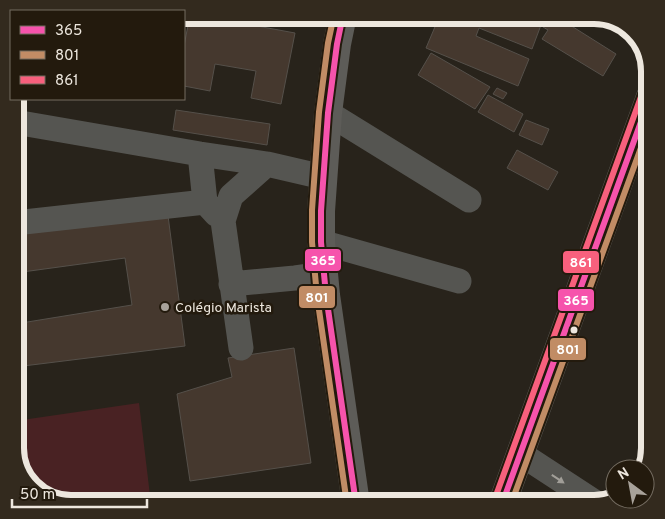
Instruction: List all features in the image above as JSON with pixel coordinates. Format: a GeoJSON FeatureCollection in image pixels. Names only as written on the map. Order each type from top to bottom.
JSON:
{"type":"FeatureCollection","features":[{"type":"Feature","properties":{"kind":"main road"},"geometry":{"type":"LineString","coordinates":[[339,24],[328,113],[321,210],[321,242],[355,495]]}},
{"type":"Feature","properties":{"kind":"main road"},"geometry":{"type":"LineString","coordinates":[[505,495],[641,123]]}},
{"type":"Feature","properties":{"kind":"street"},"geometry":{"type":"LineString","coordinates":[[328,113],[469,200]]}},
{"type":"Feature","properties":{"kind":"street"},"geometry":{"type":"LineString","coordinates":[[24,124],[267,164],[323,177]]}},
{"type":"Feature","properties":{"kind":"street"},"geometry":{"type":"LineString","coordinates":[[200,154],[204,202],[223,221]]}},
{"type":"Feature","properties":{"kind":"street"},"geometry":{"type":"LineString","coordinates":[[240,348],[223,221],[231,196],[267,164]]}},
{"type":"Feature","properties":{"kind":"street"},"geometry":{"type":"LineString","coordinates":[[24,222],[204,202]]}},
{"type":"Feature","properties":{"kind":"street"},"geometry":{"type":"LineString","coordinates":[[321,242],[459,281]]}},
{"type":"Feature","properties":{"kind":"street"},"geometry":{"type":"LineString","coordinates":[[232,284],[324,274]]}},
{"type":"Feature","properties":{"kind":"street"},"geometry":{"type":"LineString","coordinates":[[521,454],[584,495]]}},
{"type":"Feature","properties":{"kind":"shaded area"},"geometry":{"type":"Polygon","coordinates":[[[139,403],[150,495],[71,495],[56,493],[42,486],[30,472],[25,460],[24,420],[139,403]]]}},
{"type":"Feature","properties":{"kind":"building"},"geometry":{"type":"Polygon","coordinates":[[[188,24],[246,24],[295,33],[281,104],[251,98],[256,71],[215,64],[210,91],[185,86],[185,41],[188,24]]]}},
{"type":"Feature","properties":{"kind":"building"},"geometry":{"type":"Polygon","coordinates":[[[436,24],[541,25],[532,49],[479,28],[476,36],[529,59],[518,86],[426,48],[436,24]]]}},
{"type":"Feature","properties":{"kind":"building"},"geometry":{"type":"Polygon","coordinates":[[[545,24],[568,24],[616,54],[603,76],[542,39],[548,30],[543,27],[545,24]]]}},
{"type":"Feature","properties":{"kind":"building"},"geometry":{"type":"Polygon","coordinates":[[[431,53],[490,87],[475,109],[418,75],[431,53]]]}},
{"type":"Feature","properties":{"kind":"building"},"geometry":{"type":"Polygon","coordinates":[[[497,88],[507,93],[503,99],[493,94],[497,88]]]}},
{"type":"Feature","properties":{"kind":"building"},"geometry":{"type":"Polygon","coordinates":[[[488,95],[523,114],[514,132],[478,112],[488,95]]]}},
{"type":"Feature","properties":{"kind":"building"},"geometry":{"type":"Polygon","coordinates":[[[176,110],[270,124],[267,145],[173,130],[176,110]]]}},
{"type":"Feature","properties":{"kind":"building"},"geometry":{"type":"Polygon","coordinates":[[[526,120],[549,129],[542,145],[519,135],[526,120]]]}},
{"type":"Feature","properties":{"kind":"building"},"geometry":{"type":"Polygon","coordinates":[[[517,150],[558,172],[548,190],[507,168],[517,150]]]}},
{"type":"Feature","properties":{"kind":"building"},"geometry":{"type":"Polygon","coordinates":[[[167,208],[185,346],[24,366],[24,323],[132,305],[125,258],[24,272],[24,232],[167,208]]]}},
{"type":"Feature","properties":{"kind":"building"},"geometry":{"type":"Polygon","coordinates":[[[294,348],[311,463],[190,481],[177,394],[232,377],[228,358],[294,348]]]}},
{"type":"Feature","properties":{"kind":"transit line","name":"801"},"geometry":{"type":"LineString","coordinates":[[332,24],[319,112],[312,210],[312,242],[317,296],[346,495]]}},
{"type":"Feature","properties":{"kind":"transit line","name":"365"},"geometry":{"type":"LineString","coordinates":[[341,24],[328,113],[321,211],[321,242],[326,295],[355,495]]}},
{"type":"Feature","properties":{"kind":"transit line","name":"861"},"geometry":{"type":"LineString","coordinates":[[496,495],[641,97]]}},
{"type":"Feature","properties":{"kind":"transit line","name":"365"},"geometry":{"type":"LineString","coordinates":[[505,495],[641,122]]}},
{"type":"Feature","properties":{"kind":"transit line","name":"801"},"geometry":{"type":"LineString","coordinates":[[514,495],[641,148]]}},
{"type":"Feature","properties":{"kind":"place","name":"Colégio Marista"},"geometry":{"type":"Point","coordinates":[165,307]}}]}
